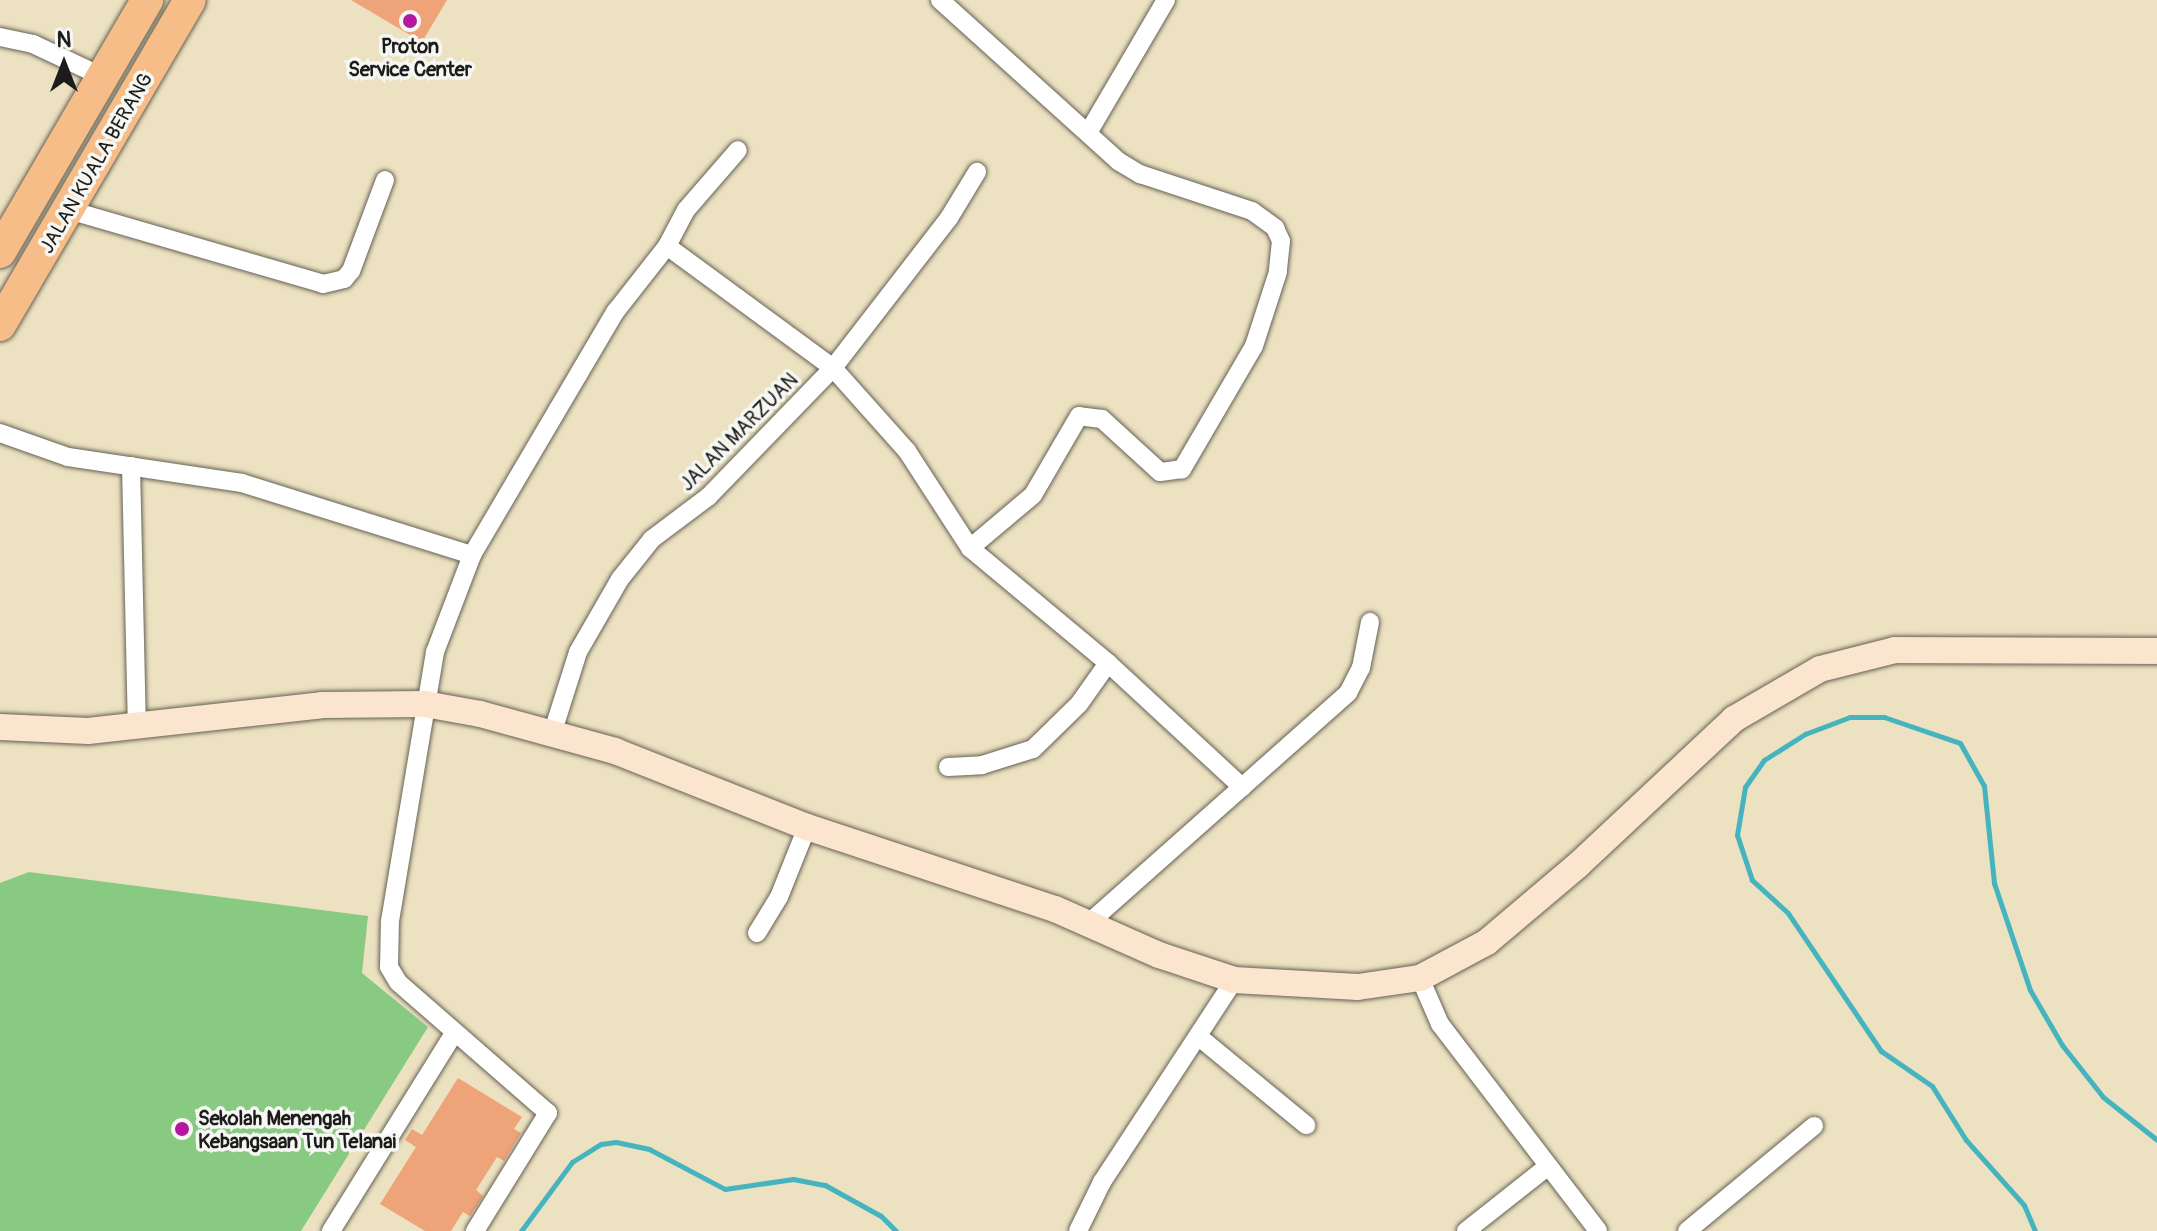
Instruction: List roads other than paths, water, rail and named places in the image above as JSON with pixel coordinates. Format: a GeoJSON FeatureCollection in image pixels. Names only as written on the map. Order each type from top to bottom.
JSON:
{"type":"FeatureCollection","features":[{"type":"Feature","properties":{"kind":"highway","name":"JALAN KUALA BERANG"},"geometry":{"type":"LineString","coordinates":[[0,252],[147,0]]}},
{"type":"Feature","properties":{"kind":"highway","name":"JALAN KUALA BERANG"},"geometry":{"type":"LineString","coordinates":[[0,325],[190,0]]}},
{"type":"Feature","properties":{"kind":"street"},"geometry":{"type":"LineString","coordinates":[[940,0],[1088,133],[1140,174],[1263,218],[1281,241],[1278,272],[1254,346],[1182,469],[1160,472],[1102,419],[1079,416],[1033,495],[970,548]]}},
{"type":"Feature","properties":{"kind":"street"},"geometry":{"type":"LineString","coordinates":[[1088,133],[1166,0]]}},
{"type":"Feature","properties":{"kind":"street"},"geometry":{"type":"LineString","coordinates":[[0,37],[33,44],[103,77]]}},
{"type":"Feature","properties":{"kind":"street"},"geometry":{"type":"LineString","coordinates":[[475,1231],[548,1113],[398,982],[387,958],[425,704],[444,620],[472,555],[616,311],[667,246],[686,210],[738,150]]}},
{"type":"Feature","properties":{"kind":"street","name":"JALAN MARZUAN"},"geometry":{"type":"LineString","coordinates":[[553,731],[578,652],[620,579],[652,539],[708,497],[833,368],[949,218],[977,172]]}},
{"type":"Feature","properties":{"kind":"street"},"geometry":{"type":"LineString","coordinates":[[69,210],[323,284],[344,279],[351,271],[385,180]]}},
{"type":"Feature","properties":{"kind":"street"},"geometry":{"type":"LineString","coordinates":[[667,246],[833,368],[907,451],[970,548],[1108,663],[1242,787]]}},
{"type":"Feature","properties":{"kind":"street"},"geometry":{"type":"LineString","coordinates":[[0,433],[68,457],[242,483],[472,555]]}},
{"type":"Feature","properties":{"kind":"street"},"geometry":{"type":"LineString","coordinates":[[131,466],[137,726]]}},
{"type":"Feature","properties":{"kind":"street"},"geometry":{"type":"LineString","coordinates":[[1090,922],[1348,693],[1361,668],[1370,622]]}},
{"type":"Feature","properties":{"kind":"street"},"geometry":{"type":"LineString","coordinates":[[0,727],[88,731],[322,705],[425,704],[553,731],[807,827],[1090,922],[1159,955],[1234,980],[1324,988],[1420,978],[1453,963],[1518,918],[1734,719],[1820,669],[1895,650],[2157,651]]}},
{"type":"Feature","properties":{"kind":"street"},"geometry":{"type":"LineString","coordinates":[[948,767],[982,765],[1033,749],[1079,704],[1108,663]]}},
{"type":"Feature","properties":{"kind":"street"},"geometry":{"type":"LineString","coordinates":[[757,933],[779,897],[807,827]]}},
{"type":"Feature","properties":{"kind":"street"},"geometry":{"type":"LineString","coordinates":[[1420,978],[1440,1024],[1598,1231]]}},
{"type":"Feature","properties":{"kind":"street"},"geometry":{"type":"LineString","coordinates":[[1078,1231],[1102,1182],[1234,980]]}},
{"type":"Feature","properties":{"kind":"street"},"geometry":{"type":"LineString","coordinates":[[331,1231],[455,1032]]}},
{"type":"Feature","properties":{"kind":"street"},"geometry":{"type":"LineString","coordinates":[[1199,1037],[1306,1125]]}},
{"type":"Feature","properties":{"kind":"street"},"geometry":{"type":"LineString","coordinates":[[1687,1231],[1814,1126]]}},
{"type":"Feature","properties":{"kind":"street"},"geometry":{"type":"LineString","coordinates":[[1466,1231],[1547,1167]]}},
{"type":"Feature","properties":{"kind":"waterway"},"geometry":{"type":"LineString","coordinates":[[2035,1231],[2024,1205],[1966,1140],[1932,1086],[1881,1051],[1788,913],[1752,880],[1737,835],[1745,787],[1764,760],[1805,734],[1850,717],[1884,717],[1960,743],[1984,786],[1994,883],[2030,990],[2062,1045],[2103,1097],[2157,1140]]}},
{"type":"Feature","properties":{"kind":"waterway"},"geometry":{"type":"LineString","coordinates":[[521,1231],[572,1162],[601,1144],[616,1142],[649,1149],[725,1189],[793,1179],[825,1185],[881,1216],[896,1231]]}},
{"type":"Feature","properties":{"kind":"place","name":"Proton Service Center"},"geometry":{"type":"Point","coordinates":[410,21]}},
{"type":"Feature","properties":{"kind":"place","name":"Sekolah Menengah Kebangsaan Tun Telanai"},"geometry":{"type":"Point","coordinates":[182,1129]}}]}
